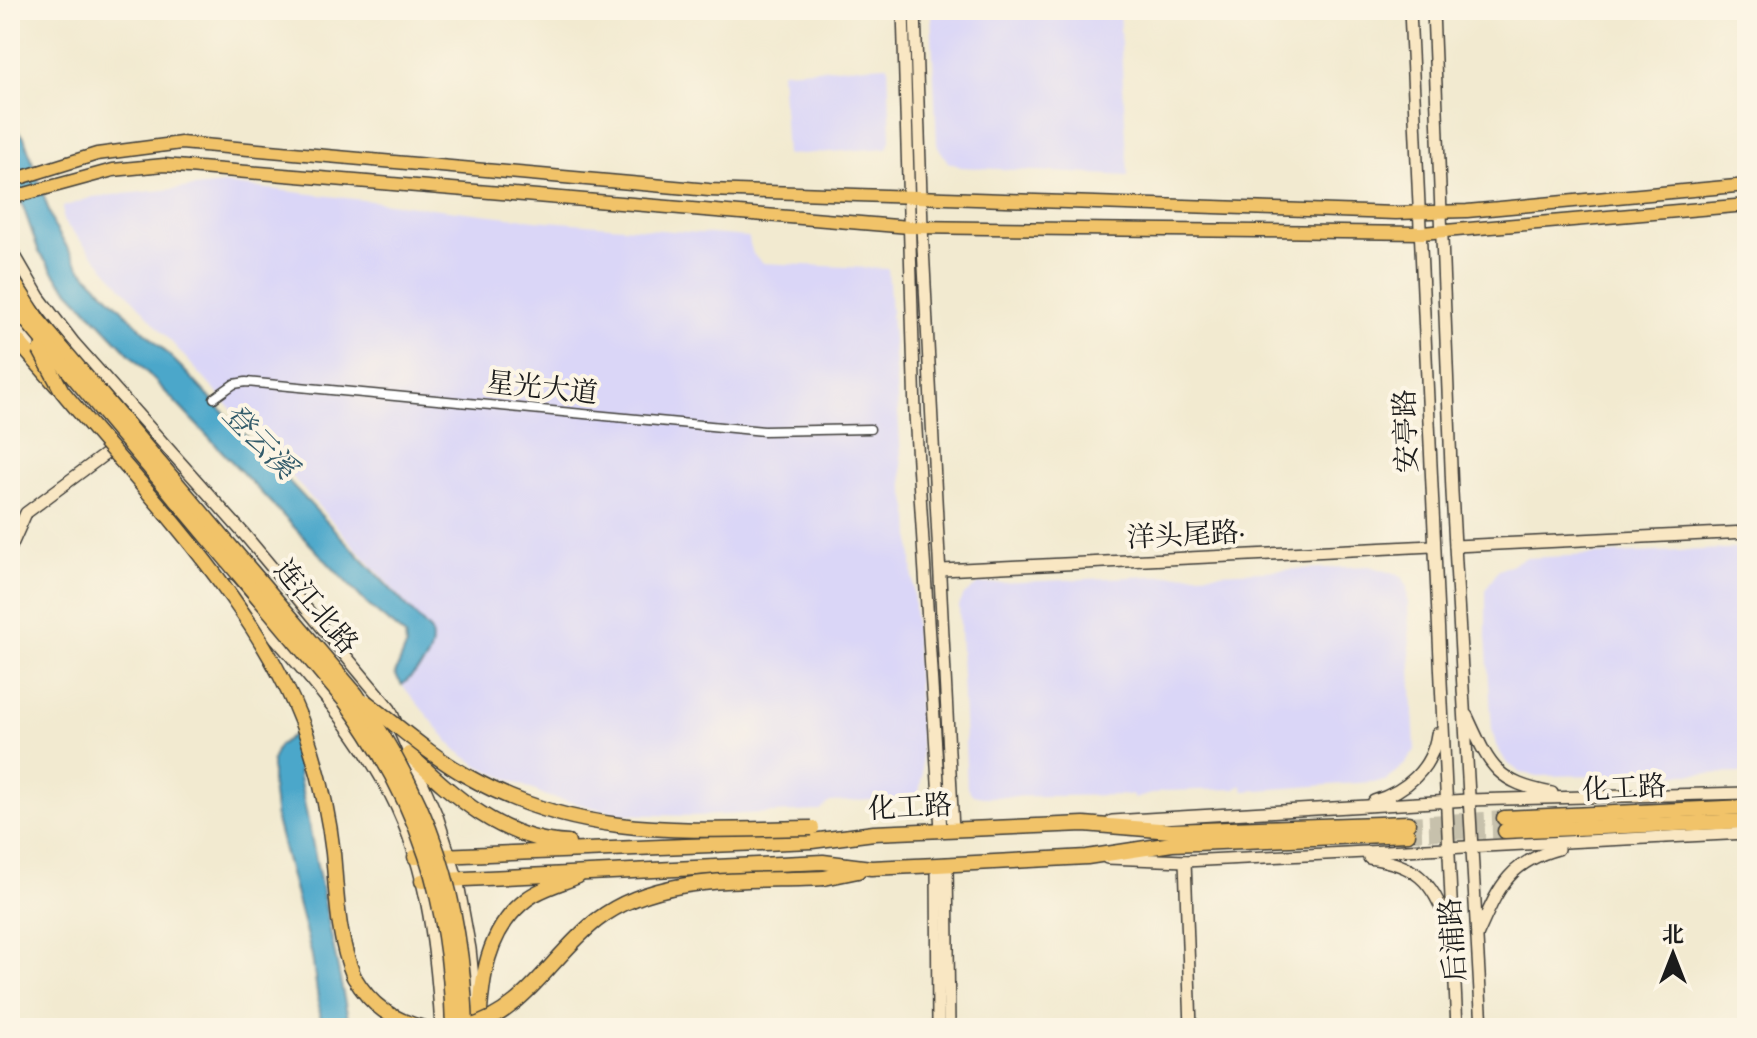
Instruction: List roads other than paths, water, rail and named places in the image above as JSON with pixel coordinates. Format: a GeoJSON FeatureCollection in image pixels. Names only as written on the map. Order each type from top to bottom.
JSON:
{"type":"FeatureCollection","features":[{"type":"Feature","properties":{"kind":"highway","name":"连江北路"},"geometry":{"type":"LineString","coordinates":[[10,276],[38,320],[356,694],[401,762],[430,825],[455,912],[462,953],[466,1028]]}},
{"type":"Feature","properties":{"kind":"highway","name":"连江北路"},"geometry":{"type":"LineString","coordinates":[[10,301],[345,701],[390,767],[419,829],[434,875],[449,953],[453,1028]]}},
{"type":"Feature","properties":{"kind":"highway"},"geometry":{"type":"LineString","coordinates":[[27,325],[62,391]]}},
{"type":"Feature","properties":{"kind":"highway"},"geometry":{"type":"LineString","coordinates":[[10,332],[197,554],[262,639],[286,686],[315,760],[330,831],[338,923],[354,977],[364,994],[385,1013],[424,1028]]}},
{"type":"Feature","properties":{"kind":"highway"},"geometry":{"type":"LineString","coordinates":[[356,694],[464,774],[524,803],[585,822],[645,830],[812,828],[874,833]]}},
{"type":"Feature","properties":{"kind":"highway"},"geometry":{"type":"LineString","coordinates":[[409,754],[472,809],[519,834],[556,843],[656,848]]}},
{"type":"Feature","properties":{"kind":"highway","name":"化工路"},"geometry":{"type":"LineString","coordinates":[[1747,807],[1504,824],[1747,821]]}},
{"type":"Feature","properties":{"kind":"highway","name":"化工路"},"geometry":{"type":"LineString","coordinates":[[415,857],[812,841],[874,833],[1084,824],[1171,831],[1408,828],[1172,844],[1087,857],[942,865],[871,868],[823,862],[422,881]]}},
{"type":"Feature","properties":{"kind":"highway"},"geometry":{"type":"LineString","coordinates":[[466,1028],[485,1023],[511,1008],[574,939],[599,918],[627,902],[661,889],[824,878],[871,868]]}},
{"type":"Feature","properties":{"kind":"highway"},"geometry":{"type":"LineString","coordinates":[[478,1028],[481,982],[495,936],[530,896],[588,872]]}},
{"type":"Feature","properties":{"kind":"main road"},"geometry":{"type":"LineString","coordinates":[[903,10],[916,199]]}},
{"type":"Feature","properties":{"kind":"main road"},"geometry":{"type":"LineString","coordinates":[[915,10],[916,435],[947,830]]}},
{"type":"Feature","properties":{"kind":"main road","name":"安亭路"},"geometry":{"type":"LineString","coordinates":[[1410,10],[1447,850]]}},
{"type":"Feature","properties":{"kind":"main road","name":"安亭路"},"geometry":{"type":"LineString","coordinates":[[1433,10],[1471,849]]}},
{"type":"Feature","properties":{"kind":"main road"},"geometry":{"type":"LineString","coordinates":[[10,181],[105,152],[181,143],[680,187],[916,199],[1421,213],[1747,185]]}},
{"type":"Feature","properties":{"kind":"main road"},"geometry":{"type":"LineString","coordinates":[[10,198],[113,170],[177,165],[916,227],[1422,233],[1747,205]]}},
{"type":"Feature","properties":{"kind":"main road"},"geometry":{"type":"LineString","coordinates":[[916,227],[942,570],[947,830]]}},
{"type":"Feature","properties":{"kind":"main road"},"geometry":{"type":"LineString","coordinates":[[10,247],[39,297],[74,343],[244,534],[380,694],[409,754],[457,878],[470,949],[478,1028]]}},
{"type":"Feature","properties":{"kind":"main road"},"geometry":{"type":"LineString","coordinates":[[10,319],[70,400],[331,703],[384,783],[422,881],[441,1028]]}},
{"type":"Feature","properties":{"kind":"main road"},"geometry":{"type":"LineString","coordinates":[[10,520],[26,513],[112,449]]}},
{"type":"Feature","properties":{"kind":"main road"},"geometry":{"type":"LineString","coordinates":[[10,549],[26,513]]}},
{"type":"Feature","properties":{"kind":"main road"},"geometry":{"type":"LineString","coordinates":[[1455,546],[1747,532]]}},
{"type":"Feature","properties":{"kind":"main road","name":"洋头尾路·"},"geometry":{"type":"LineString","coordinates":[[942,570],[1432,546]]}},
{"type":"Feature","properties":{"kind":"main road"},"geometry":{"type":"LineString","coordinates":[[1463,708],[1487,756],[1506,779],[1521,787],[1576,797]]}},
{"type":"Feature","properties":{"kind":"main road"},"geometry":{"type":"LineString","coordinates":[[1358,806],[1408,786],[1421,771],[1436,742],[1440,709]]}},
{"type":"Feature","properties":{"kind":"main road"},"geometry":{"type":"LineString","coordinates":[[1084,824],[1468,800],[1747,793]]}},
{"type":"Feature","properties":{"kind":"main road"},"geometry":{"type":"LineString","coordinates":[[1087,857],[1185,861],[1747,833]]}},
{"type":"Feature","properties":{"kind":"main road"},"geometry":{"type":"LineString","coordinates":[[1475,940],[1509,873],[1536,855],[1580,843]]}},
{"type":"Feature","properties":{"kind":"main road","name":"后浦路"},"geometry":{"type":"LineString","coordinates":[[1471,849],[1482,1028]]}},
{"type":"Feature","properties":{"kind":"main road","name":"后浦路"},"geometry":{"type":"LineString","coordinates":[[1447,850],[1457,1028]]}},
{"type":"Feature","properties":{"kind":"main road"},"geometry":{"type":"LineString","coordinates":[[1341,854],[1397,862],[1420,875],[1437,900],[1452,941]]}},
{"type":"Feature","properties":{"kind":"main road"},"geometry":{"type":"LineString","coordinates":[[1185,861],[1191,1028]]}},
{"type":"Feature","properties":{"kind":"main road"},"geometry":{"type":"LineString","coordinates":[[938,1028],[942,865]]}},
{"type":"Feature","properties":{"kind":"main road"},"geometry":{"type":"LineString","coordinates":[[942,865],[949,1028]]}},
{"type":"Feature","properties":{"kind":"street","name":"星光大道"},"geometry":{"type":"LineString","coordinates":[[214,398],[234,384],[246,382],[764,431],[870,429]]}},
{"type":"Feature","properties":{"kind":"water"},"geometry":{"type":"Polygon","coordinates":[[[10,124],[24,137],[54,226],[80,268],[181,367],[431,632],[429,656],[402,685],[395,674],[406,647],[405,636],[368,605],[60,281],[39,252],[10,169],[10,124]]]}},
{"type":"Feature","properties":{"kind":"water"},"geometry":{"type":"Polygon","coordinates":[[[297,732],[304,756],[299,761],[299,777],[350,1028],[322,1028],[312,956],[276,820],[272,761],[278,746],[297,732]]]}},
{"type":"Feature","properties":{"kind":"tunnel"},"geometry":{"type":"LineString","coordinates":[[1408,823],[1504,818]]}},
{"type":"Feature","properties":{"kind":"tunnel"},"geometry":{"type":"LineString","coordinates":[[1408,834],[1505,831]]}},
{"type":"Feature","properties":{"kind":"water label","name":"登云溪"},"geometry":{"type":"Point","coordinates":[260,441]}}]}
